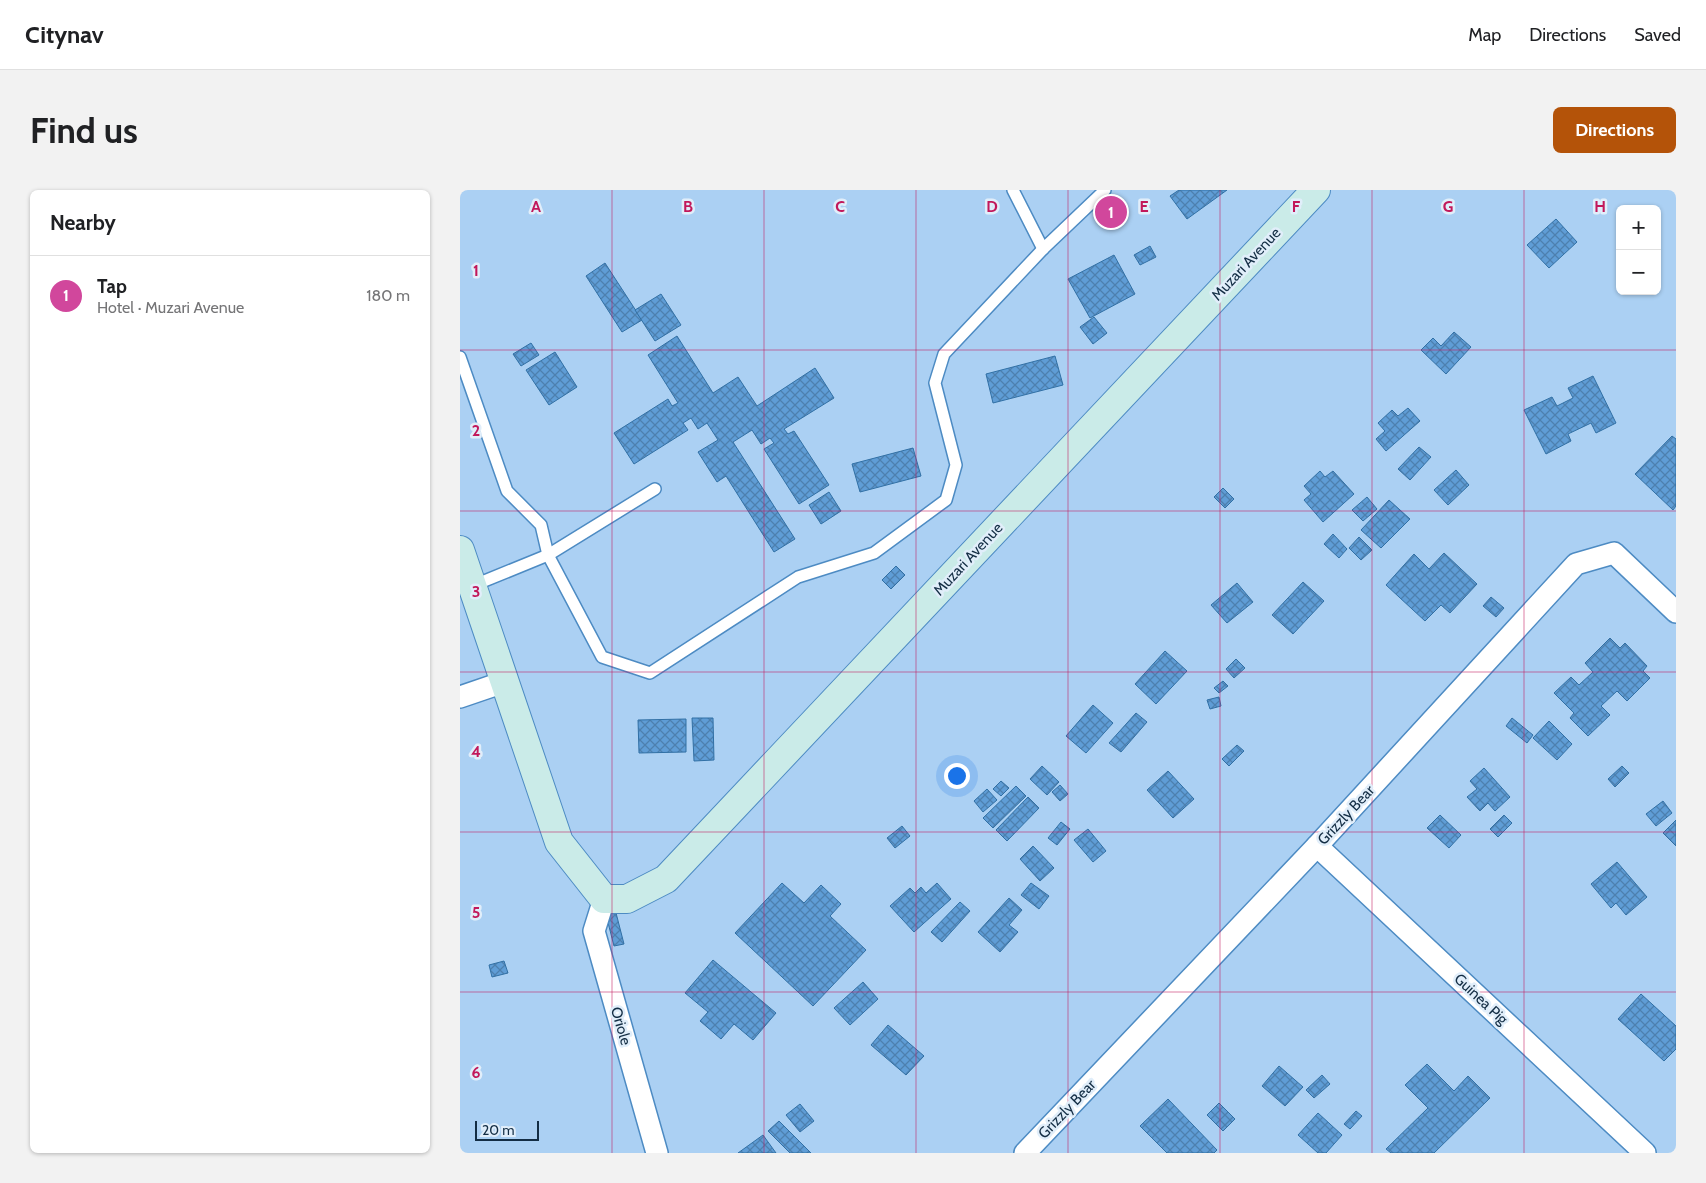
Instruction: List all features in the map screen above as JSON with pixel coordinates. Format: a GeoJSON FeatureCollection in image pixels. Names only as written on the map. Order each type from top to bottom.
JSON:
{"type":"FeatureCollection","features":[{"type":"Feature","properties":{"kind":"street","name":"Muzari Avenue"},"geometry":{"type":"LineString","coordinates":[[604,899],[627,899],[666,879],[1316,190]]}},
{"type":"Feature","properties":{"kind":"street"},"geometry":{"type":"LineString","coordinates":[[460,550],[559,842],[604,899]]}},
{"type":"Feature","properties":{"kind":"street","name":"Grizzly Bear"},"geometry":{"type":"LineString","coordinates":[[1025,1153],[1317,846],[1576,564],[1614,553],[1676,612]]}},
{"type":"Feature","properties":{"kind":"street"},"geometry":{"type":"LineString","coordinates":[[460,697],[504,682]]}},
{"type":"Feature","properties":{"kind":"street","name":"Guinea Pig"},"geometry":{"type":"LineString","coordinates":[[1317,846],[1645,1153]]}},
{"type":"Feature","properties":{"kind":"street","name":"Oriole"},"geometry":{"type":"LineString","coordinates":[[604,899],[594,931],[657,1153]]}},
{"type":"Feature","properties":{"kind":"lane"},"geometry":{"type":"LineString","coordinates":[[1013,190],[1042,249]]}},
{"type":"Feature","properties":{"kind":"lane"},"geometry":{"type":"LineString","coordinates":[[460,357],[507,491],[540,525],[548,555],[602,657],[650,673],[798,577],[874,553],[946,500],[956,465],[935,383],[944,354],[1042,249],[1105,190]]}},
{"type":"Feature","properties":{"kind":"lane"},"geometry":{"type":"LineString","coordinates":[[472,586],[548,555],[655,489]]}},
{"type":"Feature","properties":{"kind":"building"},"geometry":{"type":"Polygon","coordinates":[[[1179,190],[1227,190],[1187,219],[1170,196],[1179,190]]]}},
{"type":"Feature","properties":{"kind":"building"},"geometry":{"type":"Polygon","coordinates":[[[1556,219],[1577,242],[1549,268],[1527,245],[1556,219]]]}},
{"type":"Feature","properties":{"kind":"building"},"geometry":{"type":"Polygon","coordinates":[[[1150,246],[1156,257],[1140,265],[1134,255],[1150,246]]]}},
{"type":"Feature","properties":{"kind":"building"},"geometry":{"type":"Polygon","coordinates":[[[1114,255],[1135,294],[1090,318],[1068,279],[1114,255]]]}},
{"type":"Feature","properties":{"kind":"building"},"geometry":{"type":"Polygon","coordinates":[[[605,263],[642,320],[622,332],[586,276],[605,263]]]}},
{"type":"Feature","properties":{"kind":"building"},"geometry":{"type":"Polygon","coordinates":[[[661,294],[681,325],[655,341],[635,310],[661,294]]]}},
{"type":"Feature","properties":{"kind":"building"},"geometry":{"type":"Polygon","coordinates":[[[1094,317],[1107,333],[1093,344],[1080,327],[1094,317]]]}},
{"type":"Feature","properties":{"kind":"building"},"geometry":{"type":"Polygon","coordinates":[[[1454,332],[1471,347],[1446,374],[1421,350],[1433,338],[1441,346],[1454,332]]]}},
{"type":"Feature","properties":{"kind":"building"},"geometry":{"type":"Polygon","coordinates":[[[677,336],[713,393],[738,377],[757,406],[815,368],[834,398],[784,429],[788,434],[794,431],[829,485],[799,504],[764,449],[774,443],[770,438],[761,444],[752,430],[733,442],[795,539],[774,552],[726,476],[717,482],[698,452],[718,440],[707,423],[698,429],[691,418],[683,423],[688,430],[634,464],[614,433],[668,399],[672,406],[678,403],[648,355],[677,336]]]}},
{"type":"Feature","properties":{"kind":"building"},"geometry":{"type":"Polygon","coordinates":[[[531,343],[539,355],[521,366],[513,354],[531,343]]]}},
{"type":"Feature","properties":{"kind":"building"},"geometry":{"type":"Polygon","coordinates":[[[555,352],[577,387],[549,405],[526,370],[555,352]]]}},
{"type":"Feature","properties":{"kind":"building"},"geometry":{"type":"Polygon","coordinates":[[[1055,356],[1063,385],[993,403],[986,374],[1055,356]]]}},
{"type":"Feature","properties":{"kind":"building"},"geometry":{"type":"Polygon","coordinates":[[[1593,376],[1616,423],[1596,433],[1591,423],[1568,434],[1571,441],[1546,454],[1524,410],[1552,397],[1557,406],[1573,398],[1568,388],[1593,376]]]}},
{"type":"Feature","properties":{"kind":"building"},"geometry":{"type":"Polygon","coordinates":[[[1408,408],[1420,421],[1386,451],[1376,439],[1385,431],[1378,423],[1392,410],[1398,416],[1408,408]]]}},
{"type":"Feature","properties":{"kind":"building"},"geometry":{"type":"Polygon","coordinates":[[[1672,436],[1676,439],[1676,506],[1673,510],[1635,474],[1672,436]]]}},
{"type":"Feature","properties":{"kind":"building"},"geometry":{"type":"Polygon","coordinates":[[[1419,447],[1431,457],[1410,480],[1398,469],[1419,447]]]}},
{"type":"Feature","properties":{"kind":"building"},"geometry":{"type":"Polygon","coordinates":[[[913,448],[921,476],[860,492],[852,464],[913,448]]]}},
{"type":"Feature","properties":{"kind":"building"},"geometry":{"type":"Polygon","coordinates":[[[1456,470],[1469,485],[1448,505],[1434,490],[1456,470]]]}},
{"type":"Feature","properties":{"kind":"building"},"geometry":{"type":"Polygon","coordinates":[[[1320,471],[1325,477],[1333,471],[1354,494],[1323,522],[1304,500],[1311,494],[1304,486],[1320,471]]]}},
{"type":"Feature","properties":{"kind":"building"},"geometry":{"type":"Polygon","coordinates":[[[1223,488],[1234,499],[1225,508],[1214,497],[1223,488]]]}},
{"type":"Feature","properties":{"kind":"building"},"geometry":{"type":"Polygon","coordinates":[[[829,492],[841,511],[821,524],[809,505],[829,492]]]}},
{"type":"Feature","properties":{"kind":"building"},"geometry":{"type":"Polygon","coordinates":[[[1367,497],[1377,509],[1363,521],[1352,510],[1367,497]]]}},
{"type":"Feature","properties":{"kind":"building"},"geometry":{"type":"Polygon","coordinates":[[[1389,500],[1410,519],[1381,548],[1361,530],[1389,500]]]}},
{"type":"Feature","properties":{"kind":"building"},"geometry":{"type":"Polygon","coordinates":[[[1333,534],[1347,549],[1339,558],[1324,544],[1333,534]]]}},
{"type":"Feature","properties":{"kind":"building"},"geometry":{"type":"Polygon","coordinates":[[[1359,537],[1372,550],[1361,560],[1349,548],[1359,537]]]}},
{"type":"Feature","properties":{"kind":"building"},"geometry":{"type":"Polygon","coordinates":[[[1444,553],[1477,584],[1450,613],[1441,605],[1425,621],[1386,585],[1414,554],[1429,569],[1444,553]]]}},
{"type":"Feature","properties":{"kind":"building"},"geometry":{"type":"Polygon","coordinates":[[[896,566],[905,575],[891,589],[882,580],[896,566]]]}},
{"type":"Feature","properties":{"kind":"building"},"geometry":{"type":"Polygon","coordinates":[[[1303,582],[1324,601],[1293,634],[1272,615],[1303,582]]]}},
{"type":"Feature","properties":{"kind":"building"},"geometry":{"type":"Polygon","coordinates":[[[1237,583],[1253,602],[1227,623],[1211,605],[1237,583]]]}},
{"type":"Feature","properties":{"kind":"building"},"geometry":{"type":"Polygon","coordinates":[[[1491,597],[1504,608],[1496,617],[1483,606],[1491,597]]]}},
{"type":"Feature","properties":{"kind":"building"},"geometry":{"type":"Polygon","coordinates":[[[1610,638],[1620,648],[1625,643],[1647,666],[1643,671],[1650,678],[1627,701],[1617,691],[1601,706],[1610,715],[1588,736],[1570,718],[1574,713],[1554,693],[1571,677],[1579,685],[1593,672],[1585,663],[1610,638]]]}},
{"type":"Feature","properties":{"kind":"building"},"geometry":{"type":"Polygon","coordinates":[[[1165,651],[1187,671],[1156,704],[1135,684],[1165,651]]]}},
{"type":"Feature","properties":{"kind":"building"},"geometry":{"type":"Polygon","coordinates":[[[1236,659],[1245,668],[1234,678],[1226,669],[1236,659]]]}},
{"type":"Feature","properties":{"kind":"building"},"geometry":{"type":"Polygon","coordinates":[[[1223,681],[1228,686],[1219,693],[1214,688],[1223,681]]]}},
{"type":"Feature","properties":{"kind":"building"},"geometry":{"type":"Polygon","coordinates":[[[1219,697],[1221,706],[1210,709],[1207,700],[1219,697]]]}},
{"type":"Feature","properties":{"kind":"building"},"geometry":{"type":"Polygon","coordinates":[[[1093,705],[1113,723],[1086,753],[1066,736],[1093,705]]]}},
{"type":"Feature","properties":{"kind":"building"},"geometry":{"type":"Polygon","coordinates":[[[1136,713],[1147,722],[1121,752],[1109,743],[1136,713]]]}},
{"type":"Feature","properties":{"kind":"building"},"geometry":{"type":"Polygon","coordinates":[[[692,718],[713,718],[714,760],[694,761],[692,718]]]}},
{"type":"Feature","properties":{"kind":"building"},"geometry":{"type":"Polygon","coordinates":[[[1512,718],[1533,735],[1527,743],[1506,726],[1512,718]]]}},
{"type":"Feature","properties":{"kind":"building"},"geometry":{"type":"Polygon","coordinates":[[[686,719],[686,752],[639,753],[638,720],[686,719]]]}},
{"type":"Feature","properties":{"kind":"building"},"geometry":{"type":"Polygon","coordinates":[[[1549,721],[1572,744],[1557,760],[1533,738],[1549,721]]]}},
{"type":"Feature","properties":{"kind":"building"},"geometry":{"type":"Polygon","coordinates":[[[1237,745],[1244,751],[1229,766],[1222,759],[1237,745]]]}},
{"type":"Feature","properties":{"kind":"building"},"geometry":{"type":"Polygon","coordinates":[[[1042,766],[1059,782],[1047,795],[1030,779],[1042,766]]]}},
{"type":"Feature","properties":{"kind":"building"},"geometry":{"type":"Polygon","coordinates":[[[1622,766],[1629,773],[1615,787],[1608,779],[1622,766]]]}},
{"type":"Feature","properties":{"kind":"building"},"geometry":{"type":"Polygon","coordinates":[[[1484,768],[1510,797],[1495,811],[1488,803],[1480,811],[1467,797],[1477,789],[1470,781],[1484,768]]]}},
{"type":"Feature","properties":{"kind":"building"},"geometry":{"type":"Polygon","coordinates":[[[1168,771],[1194,799],[1173,818],[1147,790],[1168,771]]]}},
{"type":"Feature","properties":{"kind":"building"},"geometry":{"type":"Polygon","coordinates":[[[1001,781],[1009,788],[1001,796],[993,789],[1001,781]]]}},
{"type":"Feature","properties":{"kind":"building"},"geometry":{"type":"Polygon","coordinates":[[[1060,785],[1068,794],[1060,801],[1052,792],[1060,785]]]}},
{"type":"Feature","properties":{"kind":"building"},"geometry":{"type":"Polygon","coordinates":[[[1016,786],[1026,796],[993,828],[983,818],[1016,786]]]}},
{"type":"Feature","properties":{"kind":"building"},"geometry":{"type":"Polygon","coordinates":[[[987,789],[997,800],[983,812],[974,801],[987,789]]]}},
{"type":"Feature","properties":{"kind":"building"},"geometry":{"type":"Polygon","coordinates":[[[1028,797],[1039,808],[1007,841],[996,830],[1028,797]]]}},
{"type":"Feature","properties":{"kind":"building"},"geometry":{"type":"Polygon","coordinates":[[[1663,801],[1672,813],[1656,826],[1646,814],[1663,801]]]}},
{"type":"Feature","properties":{"kind":"building"},"geometry":{"type":"Polygon","coordinates":[[[1440,815],[1461,835],[1449,848],[1427,828],[1440,815]]]}},
{"type":"Feature","properties":{"kind":"building"},"geometry":{"type":"Polygon","coordinates":[[[1504,815],[1512,823],[1498,837],[1490,829],[1504,815]]]}},
{"type":"Feature","properties":{"kind":"building"},"geometry":{"type":"Polygon","coordinates":[[[1676,820],[1676,846],[1663,833],[1676,820]]]}},
{"type":"Feature","properties":{"kind":"building"},"geometry":{"type":"Polygon","coordinates":[[[1061,822],[1070,829],[1057,845],[1048,838],[1061,822]]]}},
{"type":"Feature","properties":{"kind":"building"},"geometry":{"type":"Polygon","coordinates":[[[902,826],[910,836],[895,848],[887,838],[902,826]]]}},
{"type":"Feature","properties":{"kind":"building"},"geometry":{"type":"Polygon","coordinates":[[[1088,829],[1106,851],[1093,862],[1074,840],[1088,829]]]}},
{"type":"Feature","properties":{"kind":"building"},"geometry":{"type":"Polygon","coordinates":[[[1033,846],[1054,868],[1040,881],[1020,859],[1033,846]]]}},
{"type":"Feature","properties":{"kind":"building"},"geometry":{"type":"Polygon","coordinates":[[[1617,862],[1647,897],[1626,915],[1616,903],[1611,908],[1591,884],[1617,862]]]}},
{"type":"Feature","properties":{"kind":"building"},"geometry":{"type":"Polygon","coordinates":[[[782,883],[804,903],[821,885],[841,904],[830,916],[866,950],[813,1006],[735,933],[782,883]]]}},
{"type":"Feature","properties":{"kind":"building"},"geometry":{"type":"Polygon","coordinates":[[[937,883],[951,899],[914,932],[890,906],[910,888],[915,893],[921,887],[926,893],[937,883]]]}},
{"type":"Feature","properties":{"kind":"building"},"geometry":{"type":"Polygon","coordinates":[[[1031,883],[1049,896],[1039,909],[1021,895],[1031,883]]]}},
{"type":"Feature","properties":{"kind":"building"},"geometry":{"type":"Polygon","coordinates":[[[1009,898],[1022,910],[1009,925],[1018,932],[1000,952],[978,932],[1009,898]]]}},
{"type":"Feature","properties":{"kind":"building"},"geometry":{"type":"Polygon","coordinates":[[[960,902],[970,911],[942,942],[931,932],[960,902]]]}},
{"type":"Feature","properties":{"kind":"building"},"geometry":{"type":"Polygon","coordinates":[[[615,909],[624,944],[614,946],[605,911],[615,909]]]}},
{"type":"Feature","properties":{"kind":"building"},"geometry":{"type":"Polygon","coordinates":[[[713,960],[776,1013],[753,1040],[734,1024],[721,1039],[700,1021],[708,1012],[685,993],[713,960]]]}},
{"type":"Feature","properties":{"kind":"building"},"geometry":{"type":"Polygon","coordinates":[[[504,961],[508,973],[492,977],[489,965],[504,961]]]}},
{"type":"Feature","properties":{"kind":"building"},"geometry":{"type":"Polygon","coordinates":[[[863,982],[878,999],[850,1025],[834,1008],[863,982]]]}},
{"type":"Feature","properties":{"kind":"building"},"geometry":{"type":"Polygon","coordinates":[[[1641,994],[1676,1026],[1676,1049],[1664,1061],[1618,1019],[1641,994]]]}},
{"type":"Feature","properties":{"kind":"building"},"geometry":{"type":"Polygon","coordinates":[[[888,1025],[924,1056],[906,1075],[871,1045],[888,1025]]]}},
{"type":"Feature","properties":{"kind":"building"},"geometry":{"type":"Polygon","coordinates":[[[1427,1064],[1454,1091],[1468,1076],[1490,1098],[1434,1153],[1391,1153],[1386,1149],[1428,1108],[1405,1085],[1427,1064]]]}},
{"type":"Feature","properties":{"kind":"building"},"geometry":{"type":"Polygon","coordinates":[[[1279,1066],[1303,1087],[1285,1106],[1262,1086],[1279,1066]]]}},
{"type":"Feature","properties":{"kind":"building"},"geometry":{"type":"Polygon","coordinates":[[[1322,1075],[1330,1084],[1314,1098],[1306,1090],[1322,1075]]]}},
{"type":"Feature","properties":{"kind":"building"},"geometry":{"type":"Polygon","coordinates":[[[1168,1099],[1217,1150],[1214,1153],[1167,1153],[1140,1126],[1168,1099]]]}},
{"type":"Feature","properties":{"kind":"building"},"geometry":{"type":"Polygon","coordinates":[[[1219,1103],[1235,1119],[1223,1131],[1207,1115],[1219,1103]]]}},
{"type":"Feature","properties":{"kind":"building"},"geometry":{"type":"Polygon","coordinates":[[[800,1104],[814,1121],[800,1132],[786,1115],[800,1104]]]}},
{"type":"Feature","properties":{"kind":"building"},"geometry":{"type":"Polygon","coordinates":[[[1356,1111],[1362,1116],[1350,1129],[1344,1124],[1356,1111]]]}},
{"type":"Feature","properties":{"kind":"building"},"geometry":{"type":"Polygon","coordinates":[[[1318,1113],[1342,1135],[1326,1153],[1318,1153],[1298,1135],[1318,1113]]]}},
{"type":"Feature","properties":{"kind":"building"},"geometry":{"type":"Polygon","coordinates":[[[779,1121],[811,1153],[790,1153],[768,1131],[779,1121]]]}},
{"type":"Feature","properties":{"kind":"building"},"geometry":{"type":"Polygon","coordinates":[[[763,1135],[776,1153],[738,1153],[763,1135]]]}},
{"type":"Feature","properties":{"kind":"place","name":"Tap"},"geometry":{"type":"Point","coordinates":[1111,212]}}]}
